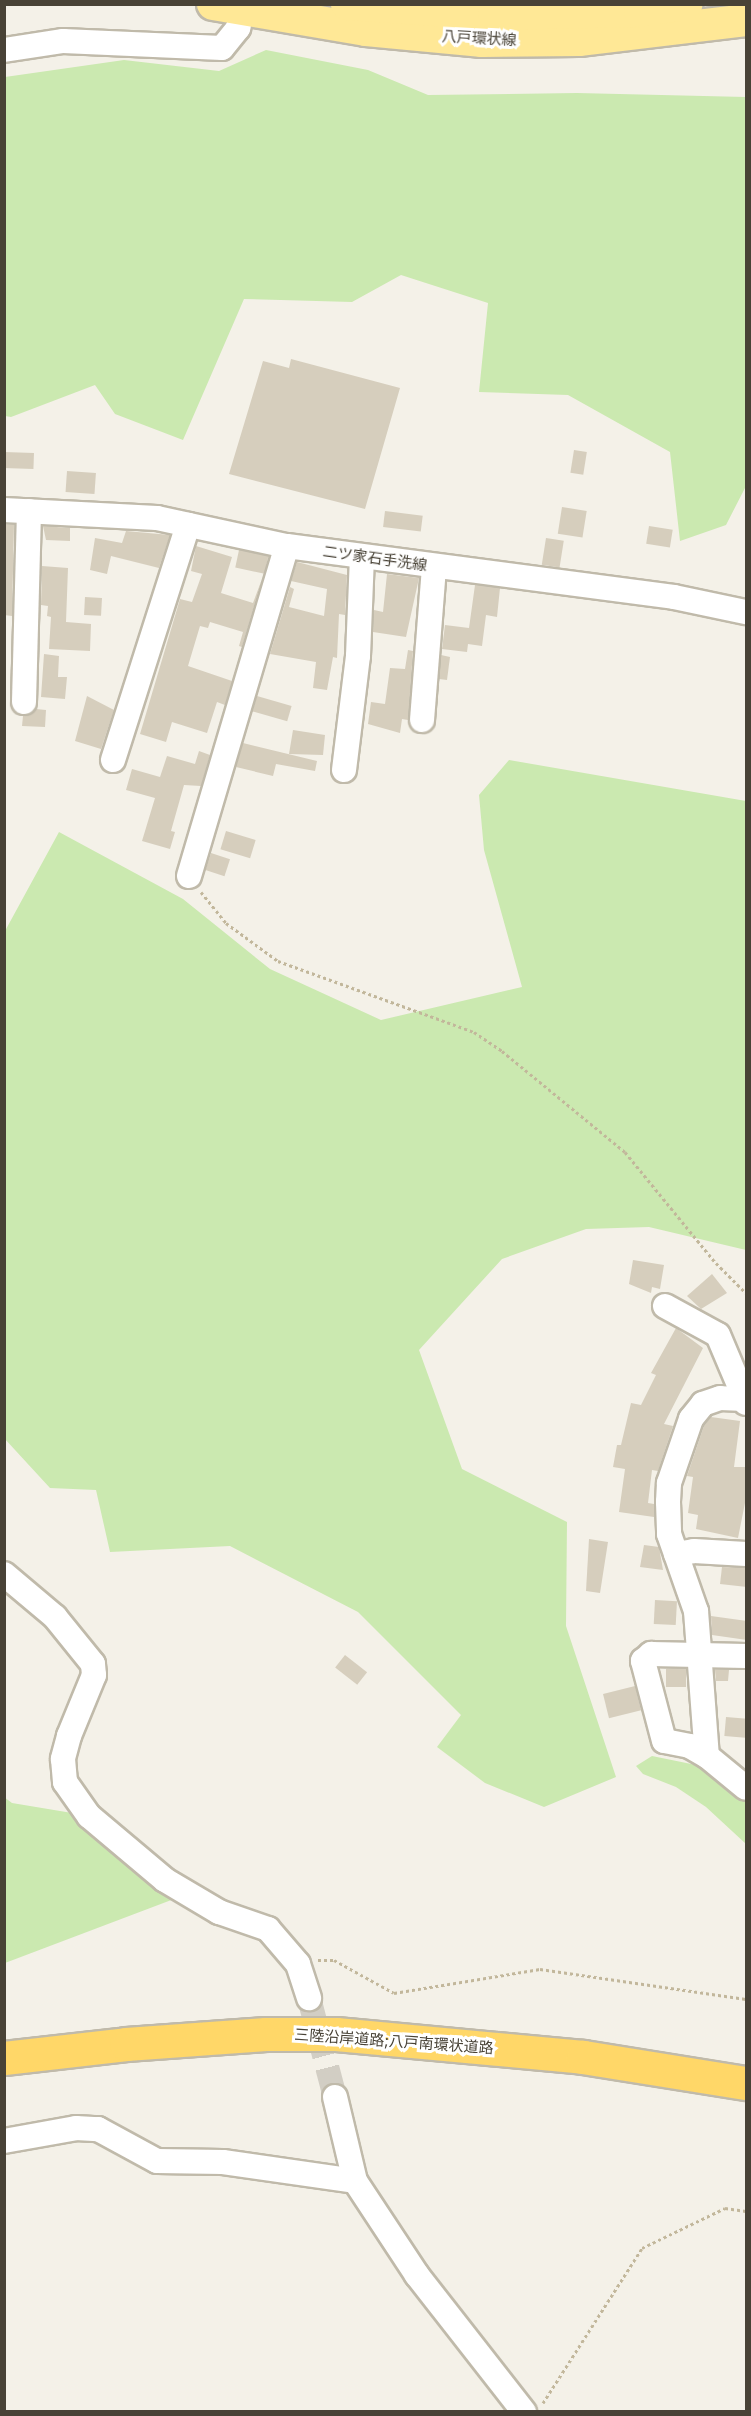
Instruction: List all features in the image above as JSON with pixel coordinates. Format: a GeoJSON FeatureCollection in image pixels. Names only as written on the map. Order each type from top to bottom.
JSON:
{"type":"FeatureCollection","features":[{"type":"Feature","properties":{"kind":"highway","name":"三陸沿岸道路;八戸南環状道路"},"geometry":{"type":"LineString","coordinates":[[4,2058],[126,2044],[266,2034],[336,2034],[583,2057],[747,2083]]}},
{"type":"Feature","properties":{"kind":"main road","name":"八戸環状線"},"geometry":{"type":"LineString","coordinates":[[347,4],[494,15],[640,11],[686,4]]}},
{"type":"Feature","properties":{"kind":"main road","name":"八戸環状線"},"geometry":{"type":"LineString","coordinates":[[228,8],[366,30],[482,41],[579,40],[747,20]]}},
{"type":"Feature","properties":{"kind":"street"},"geometry":{"type":"LineString","coordinates":[[4,50],[63,41],[222,48],[238,28],[228,8]]}},
{"type":"Feature","properties":{"kind":"street","name":"二ツ家石手洗線"},"geometry":{"type":"LineString","coordinates":[[4,510],[106,513],[188,525],[288,546],[674,597],[747,612]]}},
{"type":"Feature","properties":{"kind":"street"},"geometry":{"type":"LineString","coordinates":[[24,702],[15,659],[29,511]]}},
{"type":"Feature","properties":{"kind":"street"},"geometry":{"type":"LineString","coordinates":[[113,760],[188,525]]}},
{"type":"Feature","properties":{"kind":"street"},"geometry":{"type":"LineString","coordinates":[[189,876],[288,546]]}},
{"type":"Feature","properties":{"kind":"street"},"geometry":{"type":"LineString","coordinates":[[344,770],[358,656],[362,557]]}},
{"type":"Feature","properties":{"kind":"street"},"geometry":{"type":"LineString","coordinates":[[422,720],[434,566]]}},
{"type":"Feature","properties":{"kind":"street"},"geometry":{"type":"LineString","coordinates":[[665,1306],[718,1335],[746,1401],[720,1398],[703,1404],[684,1431],[668,1493],[669,1534],[696,1611],[707,1756]]}},
{"type":"Feature","properties":{"kind":"street"},"geometry":{"type":"LineString","coordinates":[[676,1554],[694,1551],[747,1554]]}},
{"type":"Feature","properties":{"kind":"street"},"geometry":{"type":"LineString","coordinates":[[4,1575],[55,1617],[93,1664],[94,1676],[69,1736],[63,1759],[65,1782],[89,1816],[165,1880],[219,1912],[268,1929],[288,1948],[298,1964],[309,1998]]}},
{"type":"Feature","properties":{"kind":"street"},"geometry":{"type":"LineString","coordinates":[[747,1656],[651,1654],[643,1661],[664,1741],[690,1746],[707,1756],[747,1788]]}},
{"type":"Feature","properties":{"kind":"street"},"geometry":{"type":"LineString","coordinates":[[334,2097],[355,2181],[417,2275],[524,2412]]}},
{"type":"Feature","properties":{"kind":"street"},"geometry":{"type":"LineString","coordinates":[[4,2141],[76,2128],[98,2129],[157,2161],[224,2162],[355,2181]]}},
{"type":"Feature","properties":{"kind":"path"},"geometry":{"type":"LineString","coordinates":[[189,876],[226,922],[278,961],[474,1032],[502,1051],[625,1152],[716,1263],[747,1293]]}},
{"type":"Feature","properties":{"kind":"path"},"geometry":{"type":"LineString","coordinates":[[298,1964],[326,1958],[394,1993],[540,1969],[747,1999]]}},
{"type":"Feature","properties":{"kind":"path"},"geometry":{"type":"LineString","coordinates":[[537,2412],[642,2248],[725,2208],[747,2211]]}},
{"type":"Feature","properties":{"kind":"green space"},"geometry":{"type":"Polygon","coordinates":[[[266,50],[368,70],[428,95],[577,93],[746,97],[746,486],[726,525],[680,541],[670,452],[568,395],[479,392],[488,303],[401,275],[352,302],[244,299],[183,440],[115,414],[95,385],[11,417],[5,416],[5,77],[124,60],[219,71],[266,50]]]}},
{"type":"Feature","properties":{"kind":"green space"},"geometry":{"type":"Polygon","coordinates":[[[509,760],[746,801],[746,1250],[649,1227],[586,1229],[502,1259],[419,1350],[462,1469],[567,1522],[566,1626],[616,1777],[544,1807],[485,1783],[437,1747],[461,1715],[358,1612],[230,1546],[110,1552],[96,1490],[50,1488],[4,1438],[5,931],[59,832],[183,899],[270,969],[381,1020],[522,987],[484,850],[479,795],[509,760]]]}},
{"type":"Feature","properties":{"kind":"green space"},"geometry":{"type":"Polygon","coordinates":[[[652,1756],[701,1766],[746,1799],[746,1844],[706,1807],[676,1787],[643,1774],[636,1766],[652,1756]]]}},
{"type":"Feature","properties":{"kind":"green space"},"geometry":{"type":"Polygon","coordinates":[[[4,1797],[12,1803],[72,1813],[178,1874],[174,1899],[5,1963],[4,1797]]]}},
{"type":"Feature","properties":{"kind":"building"},"geometry":{"type":"Polygon","coordinates":[[[291,359],[400,388],[365,509],[229,474],[263,361],[289,368],[291,359]]]}},
{"type":"Feature","properties":{"kind":"building"},"geometry":{"type":"Polygon","coordinates":[[[574,450],[587,452],[583,475],[570,473],[574,450]]]}},
{"type":"Feature","properties":{"kind":"building"},"geometry":{"type":"Polygon","coordinates":[[[4,452],[34,453],[33,469],[4,468],[4,452]]]}},
{"type":"Feature","properties":{"kind":"building"},"geometry":{"type":"Polygon","coordinates":[[[67,471],[96,473],[94,494],[66,492],[67,471]]]}},
{"type":"Feature","properties":{"kind":"building"},"geometry":{"type":"Polygon","coordinates":[[[562,507],[587,511],[582,538],[558,534],[562,507]]]}},
{"type":"Feature","properties":{"kind":"building"},"geometry":{"type":"Polygon","coordinates":[[[385,511],[423,516],[421,532],[383,527],[385,511]]]}},
{"type":"Feature","properties":{"kind":"building"},"geometry":{"type":"Polygon","coordinates":[[[4,524],[14,525],[12,616],[4,615],[4,524]]]}},
{"type":"Feature","properties":{"kind":"building"},"geometry":{"type":"Polygon","coordinates":[[[43,526],[70,528],[70,541],[46,540],[43,526]]]}},
{"type":"Feature","properties":{"kind":"building"},"geometry":{"type":"Polygon","coordinates":[[[649,526],[673,530],[670,548],[646,544],[649,526]]]}},
{"type":"Feature","properties":{"kind":"building"},"geometry":{"type":"Polygon","coordinates":[[[126,531],[170,535],[159,568],[111,556],[107,574],[90,570],[95,538],[122,543],[126,531]]]}},
{"type":"Feature","properties":{"kind":"building"},"geometry":{"type":"Polygon","coordinates":[[[546,538],[564,541],[560,567],[542,565],[546,538]]]}},
{"type":"Feature","properties":{"kind":"building"},"geometry":{"type":"Polygon","coordinates":[[[196,546],[232,557],[221,593],[253,603],[262,579],[242,647],[239,646],[243,632],[210,622],[208,628],[200,626],[188,666],[232,681],[225,705],[217,702],[207,733],[172,722],[166,742],[140,734],[180,599],[192,602],[202,574],[191,571],[196,546]]]}},
{"type":"Feature","properties":{"kind":"building"},"geometry":{"type":"Polygon","coordinates":[[[239,550],[268,556],[265,574],[235,568],[239,550]]]}},
{"type":"Feature","properties":{"kind":"building"},"geometry":{"type":"Polygon","coordinates":[[[297,562],[347,575],[345,615],[339,614],[337,658],[333,657],[327,690],[313,688],[316,662],[270,654],[290,587],[294,589],[289,607],[324,616],[327,589],[291,581],[297,562]]]}},
{"type":"Feature","properties":{"kind":"building"},"geometry":{"type":"Polygon","coordinates":[[[42,566],[68,568],[66,622],[91,624],[90,651],[49,649],[51,617],[47,616],[48,606],[41,605],[42,566]]]}},
{"type":"Feature","properties":{"kind":"building"},"geometry":{"type":"Polygon","coordinates":[[[387,574],[419,578],[406,637],[373,632],[374,610],[383,612],[387,574]]]}},
{"type":"Feature","properties":{"kind":"building"},"geometry":{"type":"Polygon","coordinates":[[[475,585],[500,588],[497,617],[486,615],[482,646],[468,644],[467,652],[442,649],[445,625],[469,628],[475,585]]]}},
{"type":"Feature","properties":{"kind":"building"},"geometry":{"type":"Polygon","coordinates":[[[85,597],[102,598],[101,616],[84,615],[85,597]]]}},
{"type":"Feature","properties":{"kind":"building"},"geometry":{"type":"Polygon","coordinates":[[[408,650],[413,651],[408,720],[402,719],[400,733],[368,724],[371,702],[385,704],[390,668],[405,669],[408,650]]]}},
{"type":"Feature","properties":{"kind":"building"},"geometry":{"type":"Polygon","coordinates":[[[44,654],[59,656],[58,677],[67,677],[65,699],[41,697],[44,654]]]}},
{"type":"Feature","properties":{"kind":"building"},"geometry":{"type":"Polygon","coordinates":[[[441,655],[450,657],[447,680],[439,679],[441,655]]]}},
{"type":"Feature","properties":{"kind":"building"},"geometry":{"type":"Polygon","coordinates":[[[87,696],[114,710],[101,749],[75,741],[87,696]]]}},
{"type":"Feature","properties":{"kind":"building"},"geometry":{"type":"Polygon","coordinates":[[[257,696],[292,706],[287,721],[253,711],[257,696]]]}},
{"type":"Feature","properties":{"kind":"building"},"geometry":{"type":"Polygon","coordinates":[[[36,709],[46,710],[45,727],[22,726],[23,716],[36,709]]]}},
{"type":"Feature","properties":{"kind":"building"},"geometry":{"type":"Polygon","coordinates":[[[293,730],[325,735],[323,755],[289,754],[293,730]]]}},
{"type":"Feature","properties":{"kind":"building"},"geometry":{"type":"Polygon","coordinates":[[[243,743],[317,761],[315,771],[276,764],[273,776],[236,767],[243,743]]]}},
{"type":"Feature","properties":{"kind":"building"},"geometry":{"type":"Polygon","coordinates":[[[199,751],[210,755],[201,786],[184,785],[171,831],[175,832],[170,849],[142,841],[155,798],[126,790],[132,769],[160,777],[167,756],[195,764],[199,751]]]}},
{"type":"Feature","properties":{"kind":"building"},"geometry":{"type":"Polygon","coordinates":[[[226,831],[256,840],[250,858],[220,849],[226,831]]]}},
{"type":"Feature","properties":{"kind":"building"},"geometry":{"type":"Polygon","coordinates":[[[211,853],[230,859],[224,876],[205,870],[211,853]]]}},
{"type":"Feature","properties":{"kind":"building"},"geometry":{"type":"Polygon","coordinates":[[[633,1260],[664,1265],[660,1289],[652,1287],[651,1293],[629,1284],[633,1260]]]}},
{"type":"Feature","properties":{"kind":"building"},"geometry":{"type":"Polygon","coordinates":[[[712,1274],[727,1293],[701,1309],[687,1296],[712,1274]]]}},
{"type":"Feature","properties":{"kind":"building"},"geometry":{"type":"Polygon","coordinates":[[[676,1328],[703,1348],[664,1424],[673,1426],[658,1471],[652,1470],[648,1503],[654,1504],[654,1517],[619,1512],[625,1469],[613,1467],[617,1445],[621,1445],[631,1403],[641,1405],[656,1375],[651,1373],[676,1328]]]}},
{"type":"Feature","properties":{"kind":"building"},"geometry":{"type":"Polygon","coordinates":[[[711,1417],[740,1421],[734,1467],[747,1467],[747,1493],[738,1538],[696,1529],[698,1515],[688,1513],[693,1477],[687,1476],[704,1426],[711,1417]]]}},
{"type":"Feature","properties":{"kind":"building"},"geometry":{"type":"Polygon","coordinates":[[[589,1539],[608,1542],[600,1593],[586,1591],[589,1539]]]}},
{"type":"Feature","properties":{"kind":"building"},"geometry":{"type":"Polygon","coordinates":[[[644,1545],[659,1547],[663,1570],[640,1567],[644,1545]]]}},
{"type":"Feature","properties":{"kind":"building"},"geometry":{"type":"Polygon","coordinates":[[[722,1567],[747,1568],[747,1587],[720,1584],[722,1567]]]}},
{"type":"Feature","properties":{"kind":"building"},"geometry":{"type":"Polygon","coordinates":[[[655,1600],[677,1601],[676,1625],[654,1624],[655,1600]]]}},
{"type":"Feature","properties":{"kind":"building"},"geometry":{"type":"Polygon","coordinates":[[[711,1616],[747,1621],[747,1640],[712,1635],[711,1616]]]}},
{"type":"Feature","properties":{"kind":"building"},"geometry":{"type":"Polygon","coordinates":[[[345,1655],[367,1672],[357,1685],[335,1668],[345,1655]]]}},
{"type":"Feature","properties":{"kind":"building"},"geometry":{"type":"Polygon","coordinates":[[[666,1669],[686,1669],[686,1687],[666,1687],[666,1669]]]}},
{"type":"Feature","properties":{"kind":"building"},"geometry":{"type":"Polygon","coordinates":[[[715,1670],[729,1670],[728,1681],[716,1681],[715,1670]]]}},
{"type":"Feature","properties":{"kind":"building"},"geometry":{"type":"Polygon","coordinates":[[[635,1686],[641,1710],[609,1718],[603,1694],[635,1686]]]}},
{"type":"Feature","properties":{"kind":"building"},"geometry":{"type":"Polygon","coordinates":[[[726,1717],[746,1719],[745,1738],[724,1736],[726,1717]]]}},
{"type":"Feature","properties":{"kind":"tunnel"},"geometry":{"type":"LineString","coordinates":[[309,1998],[335,2097]]}}]}
